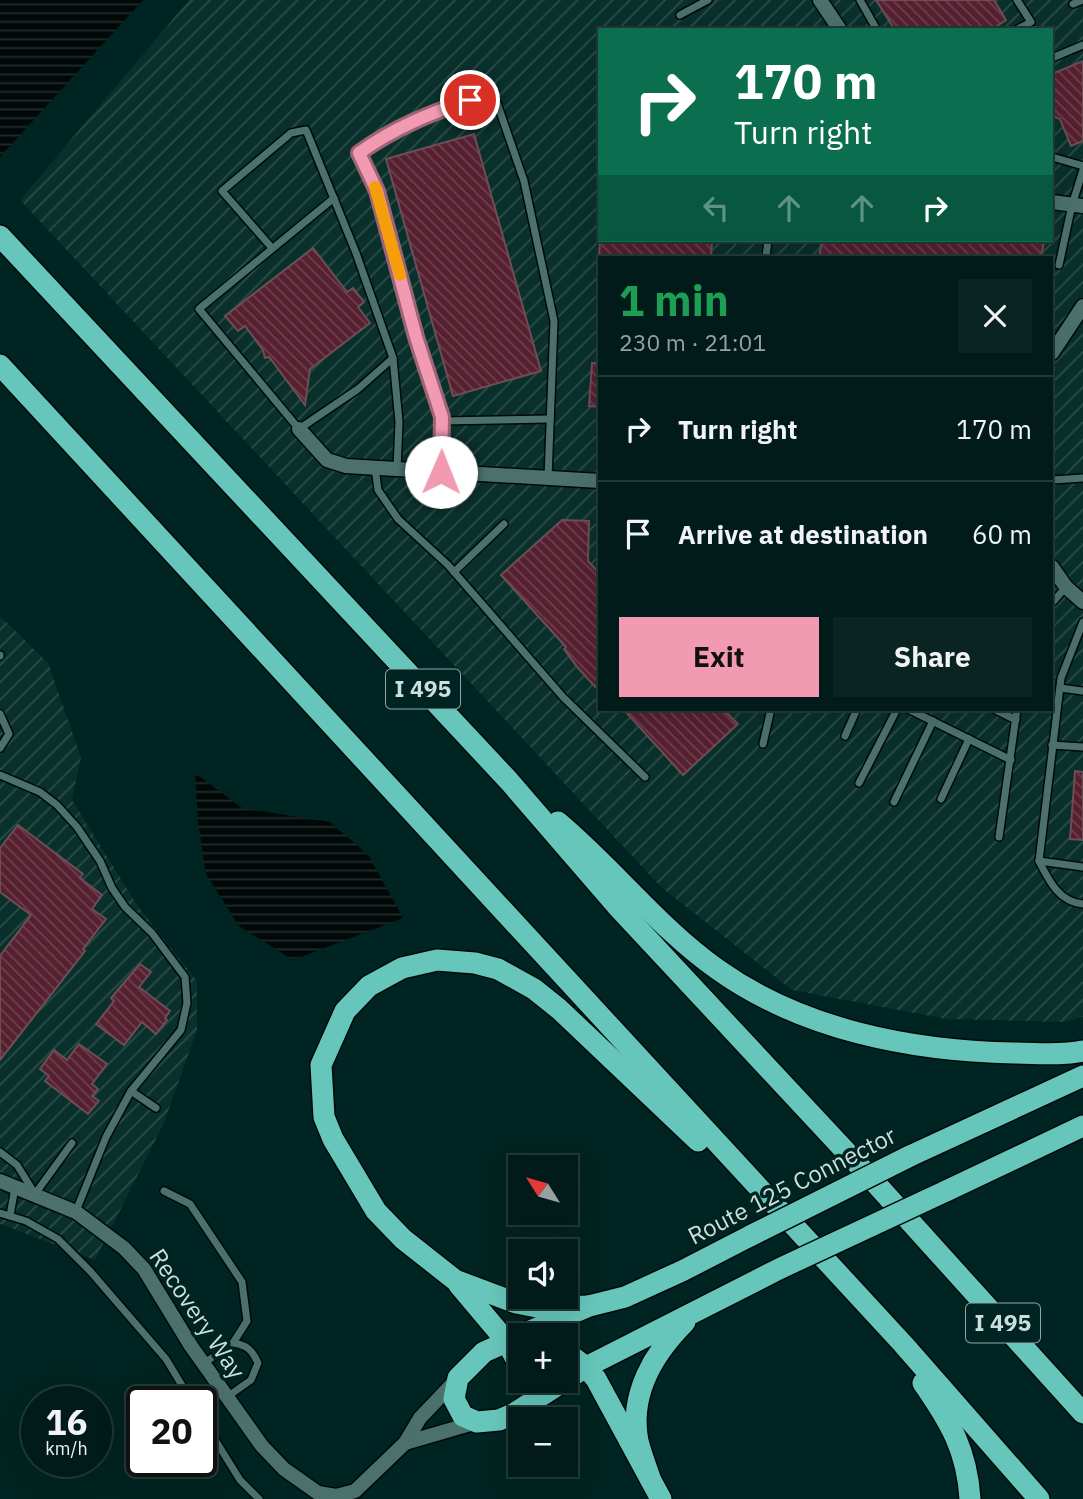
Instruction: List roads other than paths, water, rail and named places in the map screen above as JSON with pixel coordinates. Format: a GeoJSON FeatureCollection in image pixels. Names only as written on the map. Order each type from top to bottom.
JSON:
{"type":"FeatureCollection","features":[{"type":"Feature","properties":{"kind":"highway","name":"I 495"},"geometry":{"type":"LineString","coordinates":[[0,236],[509,781],[616,905],[878,1186],[1083,1413]]}},
{"type":"Feature","properties":{"kind":"highway"},"geometry":{"type":"LineString","coordinates":[[0,365],[903,1343],[1039,1499]]}},
{"type":"Feature","properties":{"kind":"highway"},"geometry":{"type":"LineString","coordinates":[[509,781],[579,840],[613,875],[717,969],[766,999],[807,1017],[883,1039],[992,1053],[1069,1054],[1083,1051]]}},
{"type":"Feature","properties":{"kind":"highway"},"geometry":{"type":"LineString","coordinates":[[508,1324],[403,1239],[376,1211],[333,1139],[324,1117],[321,1065],[345,1011],[369,986],[402,968],[437,960],[475,963],[498,969],[534,989],[559,1009],[711,1153],[763,1192]]}},
{"type":"Feature","properties":{"kind":"highway","name":"Route 125 Connector"},"geometry":{"type":"LineString","coordinates":[[551,1323],[589,1306],[625,1297],[682,1271],[910,1156],[1083,1076]]}},
{"type":"Feature","properties":{"kind":"highway"},"geometry":{"type":"LineString","coordinates":[[524,1407],[586,1367],[781,1268],[1083,1126]]}},
{"type":"Feature","properties":{"kind":"highway"},"geometry":{"type":"LineString","coordinates":[[454,1280],[516,1303],[542,1308],[589,1306]]}},
{"type":"Feature","properties":{"kind":"highway"},"geometry":{"type":"LineString","coordinates":[[650,1478],[638,1440],[636,1417],[639,1395],[647,1370],[671,1336],[693,1313]]}},
{"type":"Feature","properties":{"kind":"highway","name":"Route 125 Connector"},"geometry":{"type":"LineString","coordinates":[[457,1378],[484,1352],[508,1342]]}},
{"type":"Feature","properties":{"kind":"highway"},"geometry":{"type":"LineString","coordinates":[[903,1343],[918,1374],[948,1419],[961,1447],[969,1479],[970,1499]]}},
{"type":"Feature","properties":{"kind":"highway"},"geometry":{"type":"LineString","coordinates":[[578,1361],[596,1379],[661,1499]]}},
{"type":"Feature","properties":{"kind":"highway"},"geometry":{"type":"LineString","coordinates":[[457,1378],[454,1399],[463,1416],[477,1422],[499,1420],[508,1415]]}},
{"type":"Feature","properties":{"kind":"highway"},"geometry":{"type":"LineString","coordinates":[[524,1393],[524,1407]]}},
{"type":"Feature","properties":{"kind":"street"},"geometry":{"type":"LineString","coordinates":[[820,0],[839,28]]}},
{"type":"Feature","properties":{"kind":"street"},"geometry":{"type":"LineString","coordinates":[[1053,202],[1078,205]]}},
{"type":"Feature","properties":{"kind":"street"},"geometry":{"type":"LineString","coordinates":[[1057,334],[1083,306]]}},
{"type":"Feature","properties":{"kind":"street"},"geometry":{"type":"LineString","coordinates":[[299,429],[327,460],[346,466],[598,481]]}},
{"type":"Feature","properties":{"kind":"street"},"geometry":{"type":"LineString","coordinates":[[1053,568],[1066,587],[1083,603]]}},
{"type":"Feature","properties":{"kind":"street","name":"Recovery Way"},"geometry":{"type":"LineString","coordinates":[[0,1181],[76,1212],[124,1248],[144,1269],[203,1364],[262,1447],[284,1469],[318,1493],[336,1496],[355,1491],[405,1443]]}},
{"type":"Feature","properties":{"kind":"street"},"geometry":{"type":"LineString","coordinates":[[405,1443],[420,1418],[457,1378]]}},
{"type":"Feature","properties":{"kind":"street"},"geometry":{"type":"LineString","coordinates":[[405,1443],[477,1422]]}},
{"type":"Feature","properties":{"kind":"lane"},"geometry":{"type":"LineString","coordinates":[[680,15],[708,0]]}},
{"type":"Feature","properties":{"kind":"lane"},"geometry":{"type":"LineString","coordinates":[[859,0],[876,28]]}},
{"type":"Feature","properties":{"kind":"lane"},"geometry":{"type":"LineString","coordinates":[[1017,0],[1031,22],[1020,28]]}},
{"type":"Feature","properties":{"kind":"lane"},"geometry":{"type":"LineString","coordinates":[[1073,5],[1083,0]]}},
{"type":"Feature","properties":{"kind":"lane"},"geometry":{"type":"LineString","coordinates":[[1053,58],[1083,45]]}},
{"type":"Feature","properties":{"kind":"lane"},"geometry":{"type":"LineString","coordinates":[[441,472],[442,421],[377,191],[359,153],[384,135],[429,113],[470,100],[497,103],[524,181],[554,321],[548,478]]}},
{"type":"Feature","properties":{"kind":"lane"},"geometry":{"type":"LineString","coordinates":[[272,248],[222,191],[291,133],[306,130],[356,253],[393,358],[399,422],[397,469]]}},
{"type":"Feature","properties":{"kind":"lane"},"geometry":{"type":"LineString","coordinates":[[1053,157],[1083,168],[1078,205],[1059,265]]}},
{"type":"Feature","properties":{"kind":"lane"},"geometry":{"type":"LineString","coordinates":[[334,198],[199,309],[299,429],[358,389],[393,358]]}},
{"type":"Feature","properties":{"kind":"lane"},"geometry":{"type":"LineString","coordinates":[[442,421],[550,419]]}},
{"type":"Feature","properties":{"kind":"lane"},"geometry":{"type":"LineString","coordinates":[[375,468],[378,490],[398,519],[454,572],[563,697],[645,777]]}},
{"type":"Feature","properties":{"kind":"lane"},"geometry":{"type":"LineString","coordinates":[[1053,480],[1083,478]]}},
{"type":"Feature","properties":{"kind":"lane"},"geometry":{"type":"LineString","coordinates":[[454,572],[504,524]]}},
{"type":"Feature","properties":{"kind":"lane"},"geometry":{"type":"LineString","coordinates":[[1053,602],[1066,587]]}},
{"type":"Feature","properties":{"kind":"lane"},"geometry":{"type":"LineString","coordinates":[[1083,622],[1060,688],[1039,862],[1052,887],[1073,903],[1083,904]]}},
{"type":"Feature","properties":{"kind":"lane"},"geometry":{"type":"LineString","coordinates":[[1060,688],[1083,691]]}},
{"type":"Feature","properties":{"kind":"lane"},"geometry":{"type":"LineString","coordinates":[[763,744],[771,711]]}},
{"type":"Feature","properties":{"kind":"lane"},"geometry":{"type":"LineString","coordinates":[[845,736],[856,711]]}},
{"type":"Feature","properties":{"kind":"lane"},"geometry":{"type":"LineString","coordinates":[[859,783],[896,711]]}},
{"type":"Feature","properties":{"kind":"lane"},"geometry":{"type":"LineString","coordinates":[[912,711],[1011,760]]}},
{"type":"Feature","properties":{"kind":"lane"},"geometry":{"type":"LineString","coordinates":[[998,711],[1016,720]]}},
{"type":"Feature","properties":{"kind":"lane"},"geometry":{"type":"LineString","coordinates":[[999,837],[1017,711]]}},
{"type":"Feature","properties":{"kind":"lane"},"geometry":{"type":"LineString","coordinates":[[0,714],[9,734],[0,748]]}},
{"type":"Feature","properties":{"kind":"lane"},"geometry":{"type":"LineString","coordinates":[[894,802],[933,721]]}},
{"type":"Feature","properties":{"kind":"lane"},"geometry":{"type":"LineString","coordinates":[[941,799],[969,739]]}},
{"type":"Feature","properties":{"kind":"lane"},"geometry":{"type":"LineString","coordinates":[[1052,745],[1083,747]]}},
{"type":"Feature","properties":{"kind":"lane"},"geometry":{"type":"LineString","coordinates":[[0,775],[40,792],[57,805],[77,827],[100,861],[112,888],[125,907],[152,933],[185,976],[187,1003],[181,1030],[131,1091],[106,1137],[76,1212]]}},
{"type":"Feature","properties":{"kind":"lane"},"geometry":{"type":"LineString","coordinates":[[1039,862],[1083,867]]}},
{"type":"Feature","properties":{"kind":"lane"},"geometry":{"type":"LineString","coordinates":[[131,1091],[156,1108]]}},
{"type":"Feature","properties":{"kind":"lane"},"geometry":{"type":"LineString","coordinates":[[0,1152],[17,1165],[35,1194],[72,1143]]}},
{"type":"Feature","properties":{"kind":"lane"},"geometry":{"type":"LineString","coordinates":[[10,1216],[15,1187]]}},
{"type":"Feature","properties":{"kind":"lane"},"geometry":{"type":"LineString","coordinates":[[164,1191],[190,1204],[242,1282],[247,1321],[233,1343],[203,1364]]}},
{"type":"Feature","properties":{"kind":"lane"},"geometry":{"type":"LineString","coordinates":[[0,1213],[26,1221],[58,1239],[90,1271],[166,1359],[182,1386]]}},
{"type":"Feature","properties":{"kind":"lane"},"geometry":{"type":"LineString","coordinates":[[226,1397],[251,1380],[258,1363],[253,1352],[244,1345],[233,1343]]}},
{"type":"Feature","properties":{"kind":"lane"},"geometry":{"type":"LineString","coordinates":[[217,1443],[240,1480],[259,1499]]}}]}
